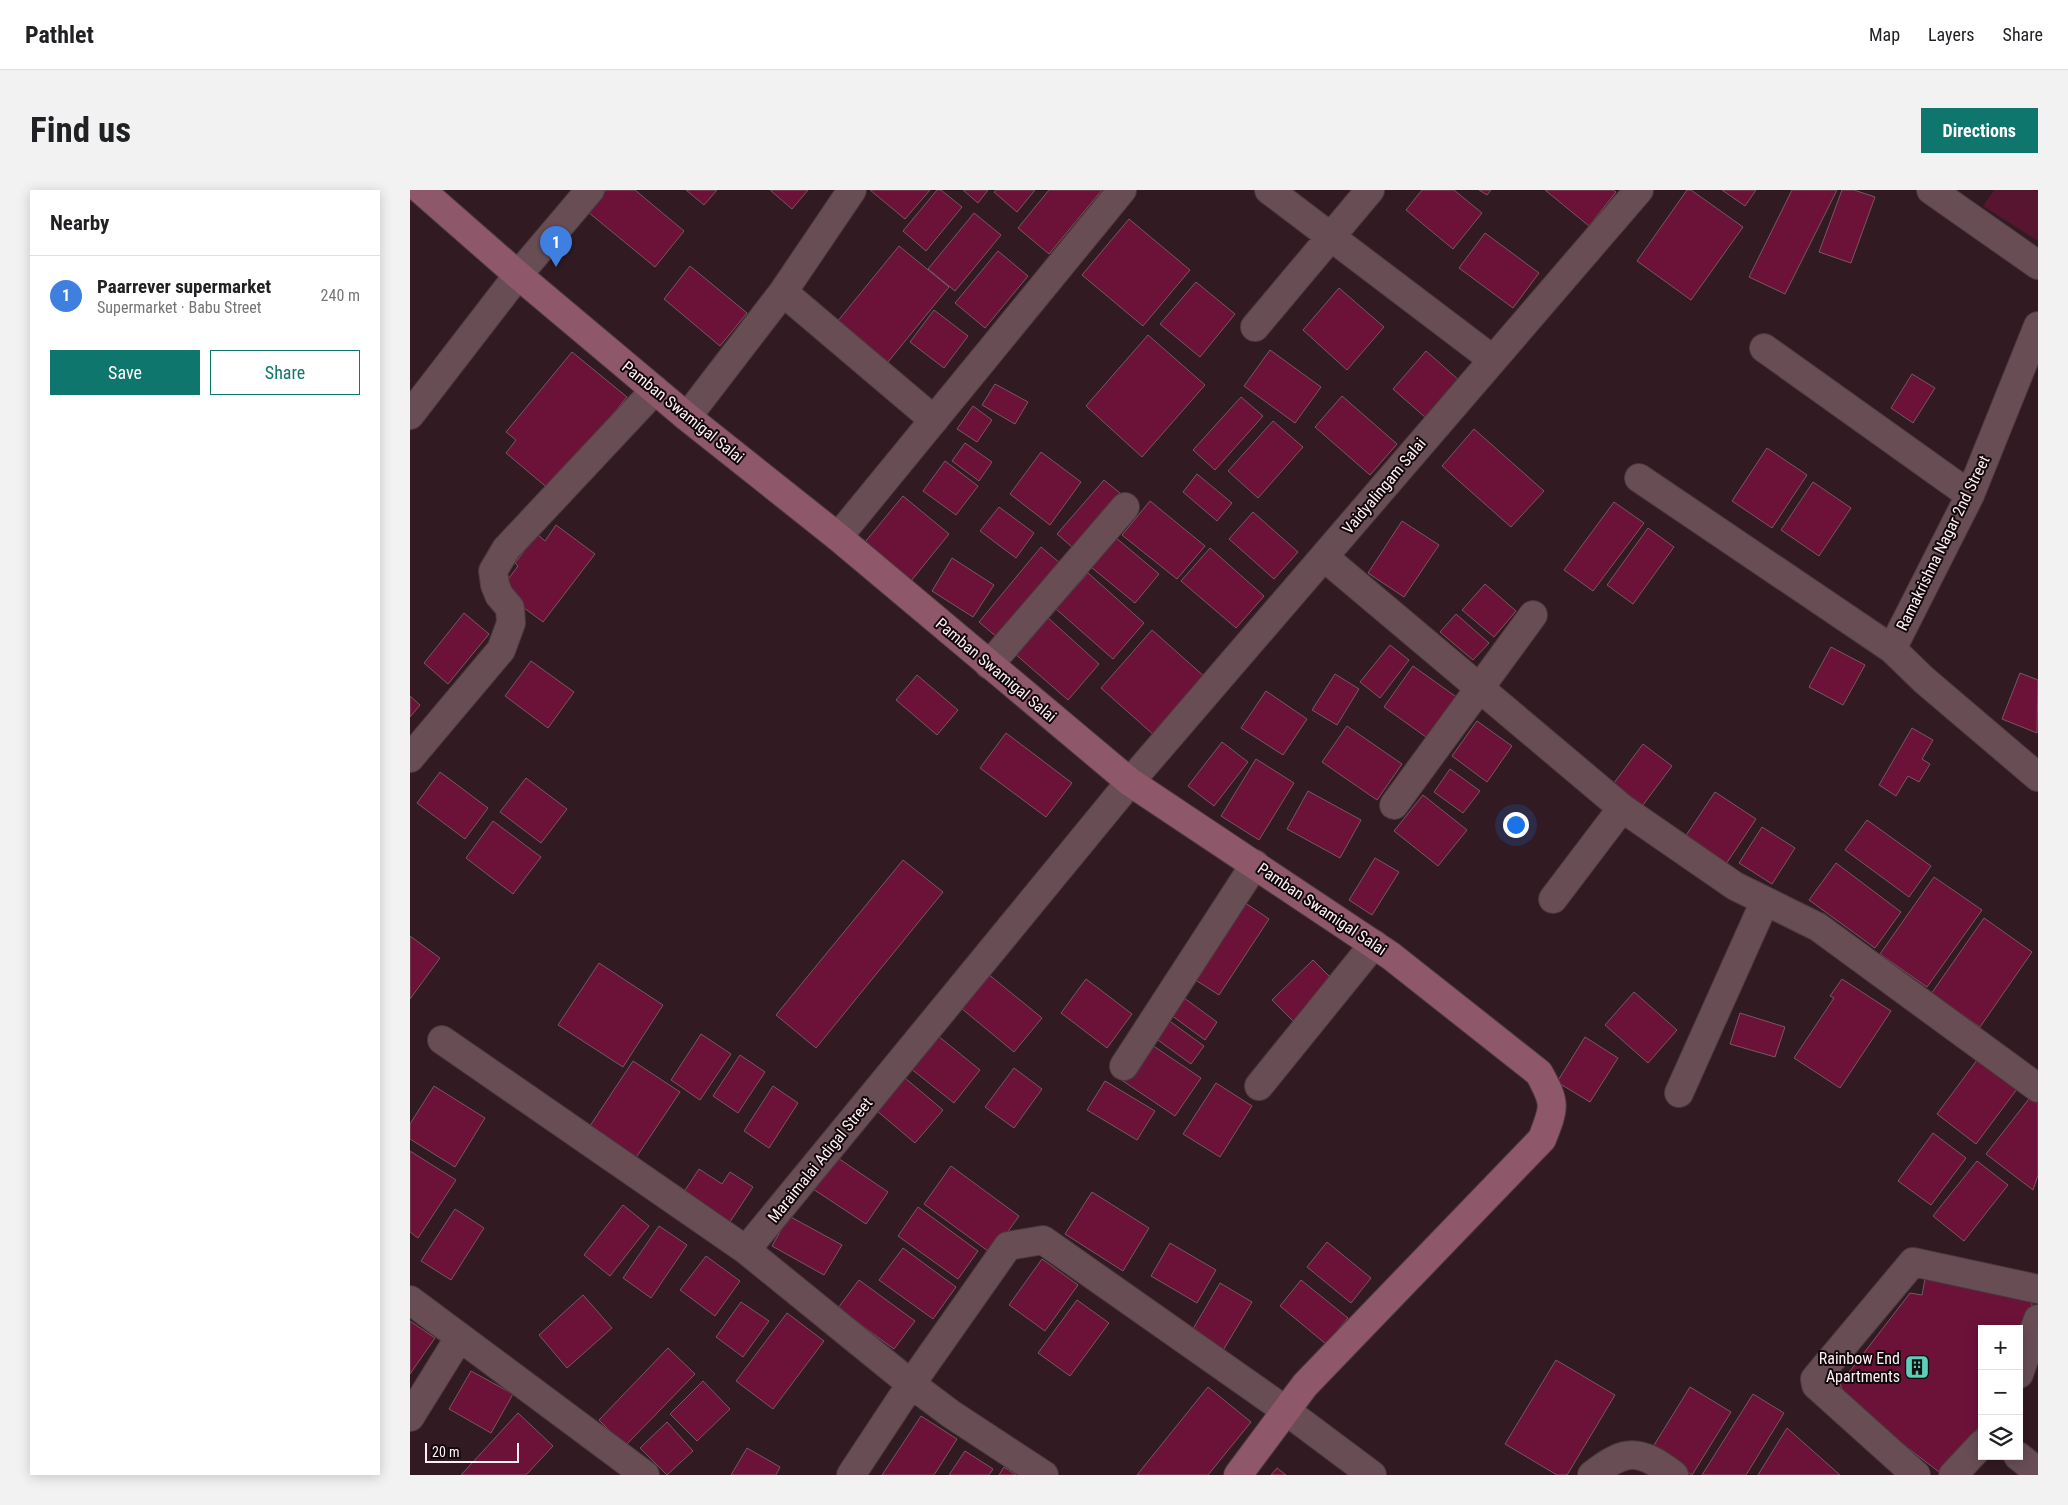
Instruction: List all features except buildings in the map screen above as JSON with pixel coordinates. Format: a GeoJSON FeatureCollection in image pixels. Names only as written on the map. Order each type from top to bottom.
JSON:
{"type":"FeatureCollection","features":[{"type":"Feature","properties":{"kind":"street","name":"Pamban Swamigal Salai"},"geometry":{"type":"LineString","coordinates":[[421,190],[518,276],[687,417],[838,537],[1130,782],[1374,944],[1539,1073],[1553,1098],[1550,1117],[1542,1139],[1304,1385],[1285,1410]]}},
{"type":"Feature","properties":{"kind":"street"},"geometry":{"type":"LineString","coordinates":[[410,415],[518,276],[590,190]]}},
{"type":"Feature","properties":{"kind":"street"},"geometry":{"type":"LineString","coordinates":[[687,417],[783,292],[852,190]]}},
{"type":"Feature","properties":{"kind":"street"},"geometry":{"type":"LineString","coordinates":[[838,537],[1122,190]]}},
{"type":"Feature","properties":{"kind":"street"},"geometry":{"type":"LineString","coordinates":[[1269,190],[1492,358]]}},
{"type":"Feature","properties":{"kind":"street"},"geometry":{"type":"LineString","coordinates":[[1255,327],[1370,190]]}},
{"type":"Feature","properties":{"kind":"street","name":"Vaidyalingam Salai"},"geometry":{"type":"LineString","coordinates":[[1130,782],[1492,358],[1639,190]]}},
{"type":"Feature","properties":{"kind":"street"},"geometry":{"type":"LineString","coordinates":[[1931,190],[2038,265]]}},
{"type":"Feature","properties":{"kind":"street"},"geometry":{"type":"LineString","coordinates":[[783,292],[934,420]]}},
{"type":"Feature","properties":{"kind":"street","name":"Ramakrishna Nagar 2nd Street"},"geometry":{"type":"LineString","coordinates":[[1892,649],[1970,495],[2038,326]]}},
{"type":"Feature","properties":{"kind":"street"},"geometry":{"type":"LineString","coordinates":[[1764,348],[1970,495]]}},
{"type":"Feature","properties":{"kind":"street"},"geometry":{"type":"LineString","coordinates":[[410,758],[501,650],[511,623],[510,608],[499,595],[493,571],[506,549],[655,390]]}},
{"type":"Feature","properties":{"kind":"street"},"geometry":{"type":"LineString","coordinates":[[1640,478],[1892,649],[1924,680],[2038,777]]}},
{"type":"Feature","properties":{"kind":"street"},"geometry":{"type":"LineString","coordinates":[[989,665],[1125,507]]}},
{"type":"Feature","properties":{"kind":"street"},"geometry":{"type":"LineString","coordinates":[[1324,556],[1622,808],[1735,886],[1818,927],[2038,1088]]}},
{"type":"Feature","properties":{"kind":"street"},"geometry":{"type":"LineString","coordinates":[[1394,805],[1533,615]]}},
{"type":"Feature","properties":{"kind":"street","name":"Maraimalai Adigal Street"},"geometry":{"type":"LineString","coordinates":[[746,1250],[1130,782]]}},
{"type":"Feature","properties":{"kind":"street"},"geometry":{"type":"LineString","coordinates":[[1553,899],[1622,808]]}},
{"type":"Feature","properties":{"kind":"street"},"geometry":{"type":"LineString","coordinates":[[1124,1066],[1255,864]]}},
{"type":"Feature","properties":{"kind":"street"},"geometry":{"type":"LineString","coordinates":[[1679,1093],[1765,901]]}},
{"type":"Feature","properties":{"kind":"street"},"geometry":{"type":"LineString","coordinates":[[1259,1086],[1374,944]]}},
{"type":"Feature","properties":{"kind":"street"},"geometry":{"type":"LineString","coordinates":[[442,1040],[746,1250],[910,1384],[951,1414],[1044,1475]]}},
{"type":"Feature","properties":{"kind":"street"},"geometry":{"type":"LineString","coordinates":[[852,1475],[910,1384],[1008,1246],[1043,1240],[1285,1410],[1372,1475]]}},
{"type":"Feature","properties":{"kind":"street"},"geometry":{"type":"LineString","coordinates":[[1916,1475],[1816,1385],[1815,1379],[1913,1262],[2038,1289]]}},
{"type":"Feature","properties":{"kind":"street"},"geometry":{"type":"LineString","coordinates":[[410,1300],[645,1475]]}},
{"type":"Feature","properties":{"kind":"street"},"geometry":{"type":"LineString","coordinates":[[2020,1370],[2038,1319]]}},
{"type":"Feature","properties":{"kind":"street"},"geometry":{"type":"LineString","coordinates":[[410,1417],[459,1338]]}},
{"type":"Feature","properties":{"kind":"street"},"geometry":{"type":"LineString","coordinates":[[1238,1475],[1285,1410]]}},
{"type":"Feature","properties":{"kind":"street"},"geometry":{"type":"LineString","coordinates":[[1952,1475],[1978,1448]]}},
{"type":"Feature","properties":{"kind":"street"},"geometry":{"type":"LineString","coordinates":[[1592,1475],[1608,1462],[1623,1455],[1641,1457],[1658,1463],[1674,1475]]}},
{"type":"Feature","properties":{"kind":"street"},"geometry":{"type":"LineString","coordinates":[[2023,1460],[2038,1472]]}},
{"type":"Feature","properties":{"kind":"shaded area"},"geometry":{"type":"Polygon","coordinates":[[[1994,190],[2038,190],[2038,241],[1983,206],[1994,190]]]}},
{"type":"Feature","properties":{"kind":"place","name":"Paarrever supermarket"},"geometry":{"type":"Point","coordinates":[556,267]}},
{"type":"Feature","properties":{"kind":"place","name":"Rainbow End Apartments"},"geometry":{"type":"Point","coordinates":[1917,1367]}}]}
